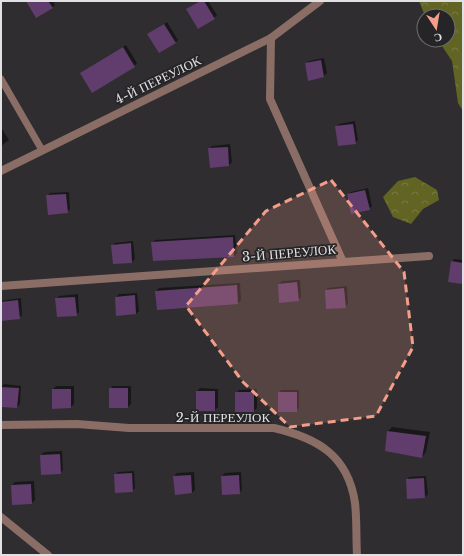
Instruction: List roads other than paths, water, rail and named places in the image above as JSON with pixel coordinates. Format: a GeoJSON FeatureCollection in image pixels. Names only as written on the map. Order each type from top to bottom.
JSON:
{"type":"FeatureCollection","features":[{"type":"Feature","properties":{"kind":"street","name":"4-Й ПЕРЕУЛОК"},"geometry":{"type":"LineString","coordinates":[[1,171],[271,38],[320,1]]}},
{"type":"Feature","properties":{"kind":"street","name":"3-Й ПЕРЕУЛОК"},"geometry":{"type":"LineString","coordinates":[[1,286],[343,262],[270,99],[271,38]]}},
{"type":"Feature","properties":{"kind":"street"},"geometry":{"type":"LineString","coordinates":[[343,262],[429,256]]}},
{"type":"Feature","properties":{"kind":"street","name":"2-Й ПЕРЕУЛОК"},"geometry":{"type":"LineString","coordinates":[[1,425],[77,424],[129,428],[274,428],[297,433],[320,444],[335,457],[345,470],[355,502],[357,555]]}},
{"type":"Feature","properties":{"kind":"street"},"geometry":{"type":"LineString","coordinates":[[1,517],[48,555]]}},
{"type":"Feature","properties":{"kind":"lane"},"geometry":{"type":"LineString","coordinates":[[1,79],[42,150]]}}]}
